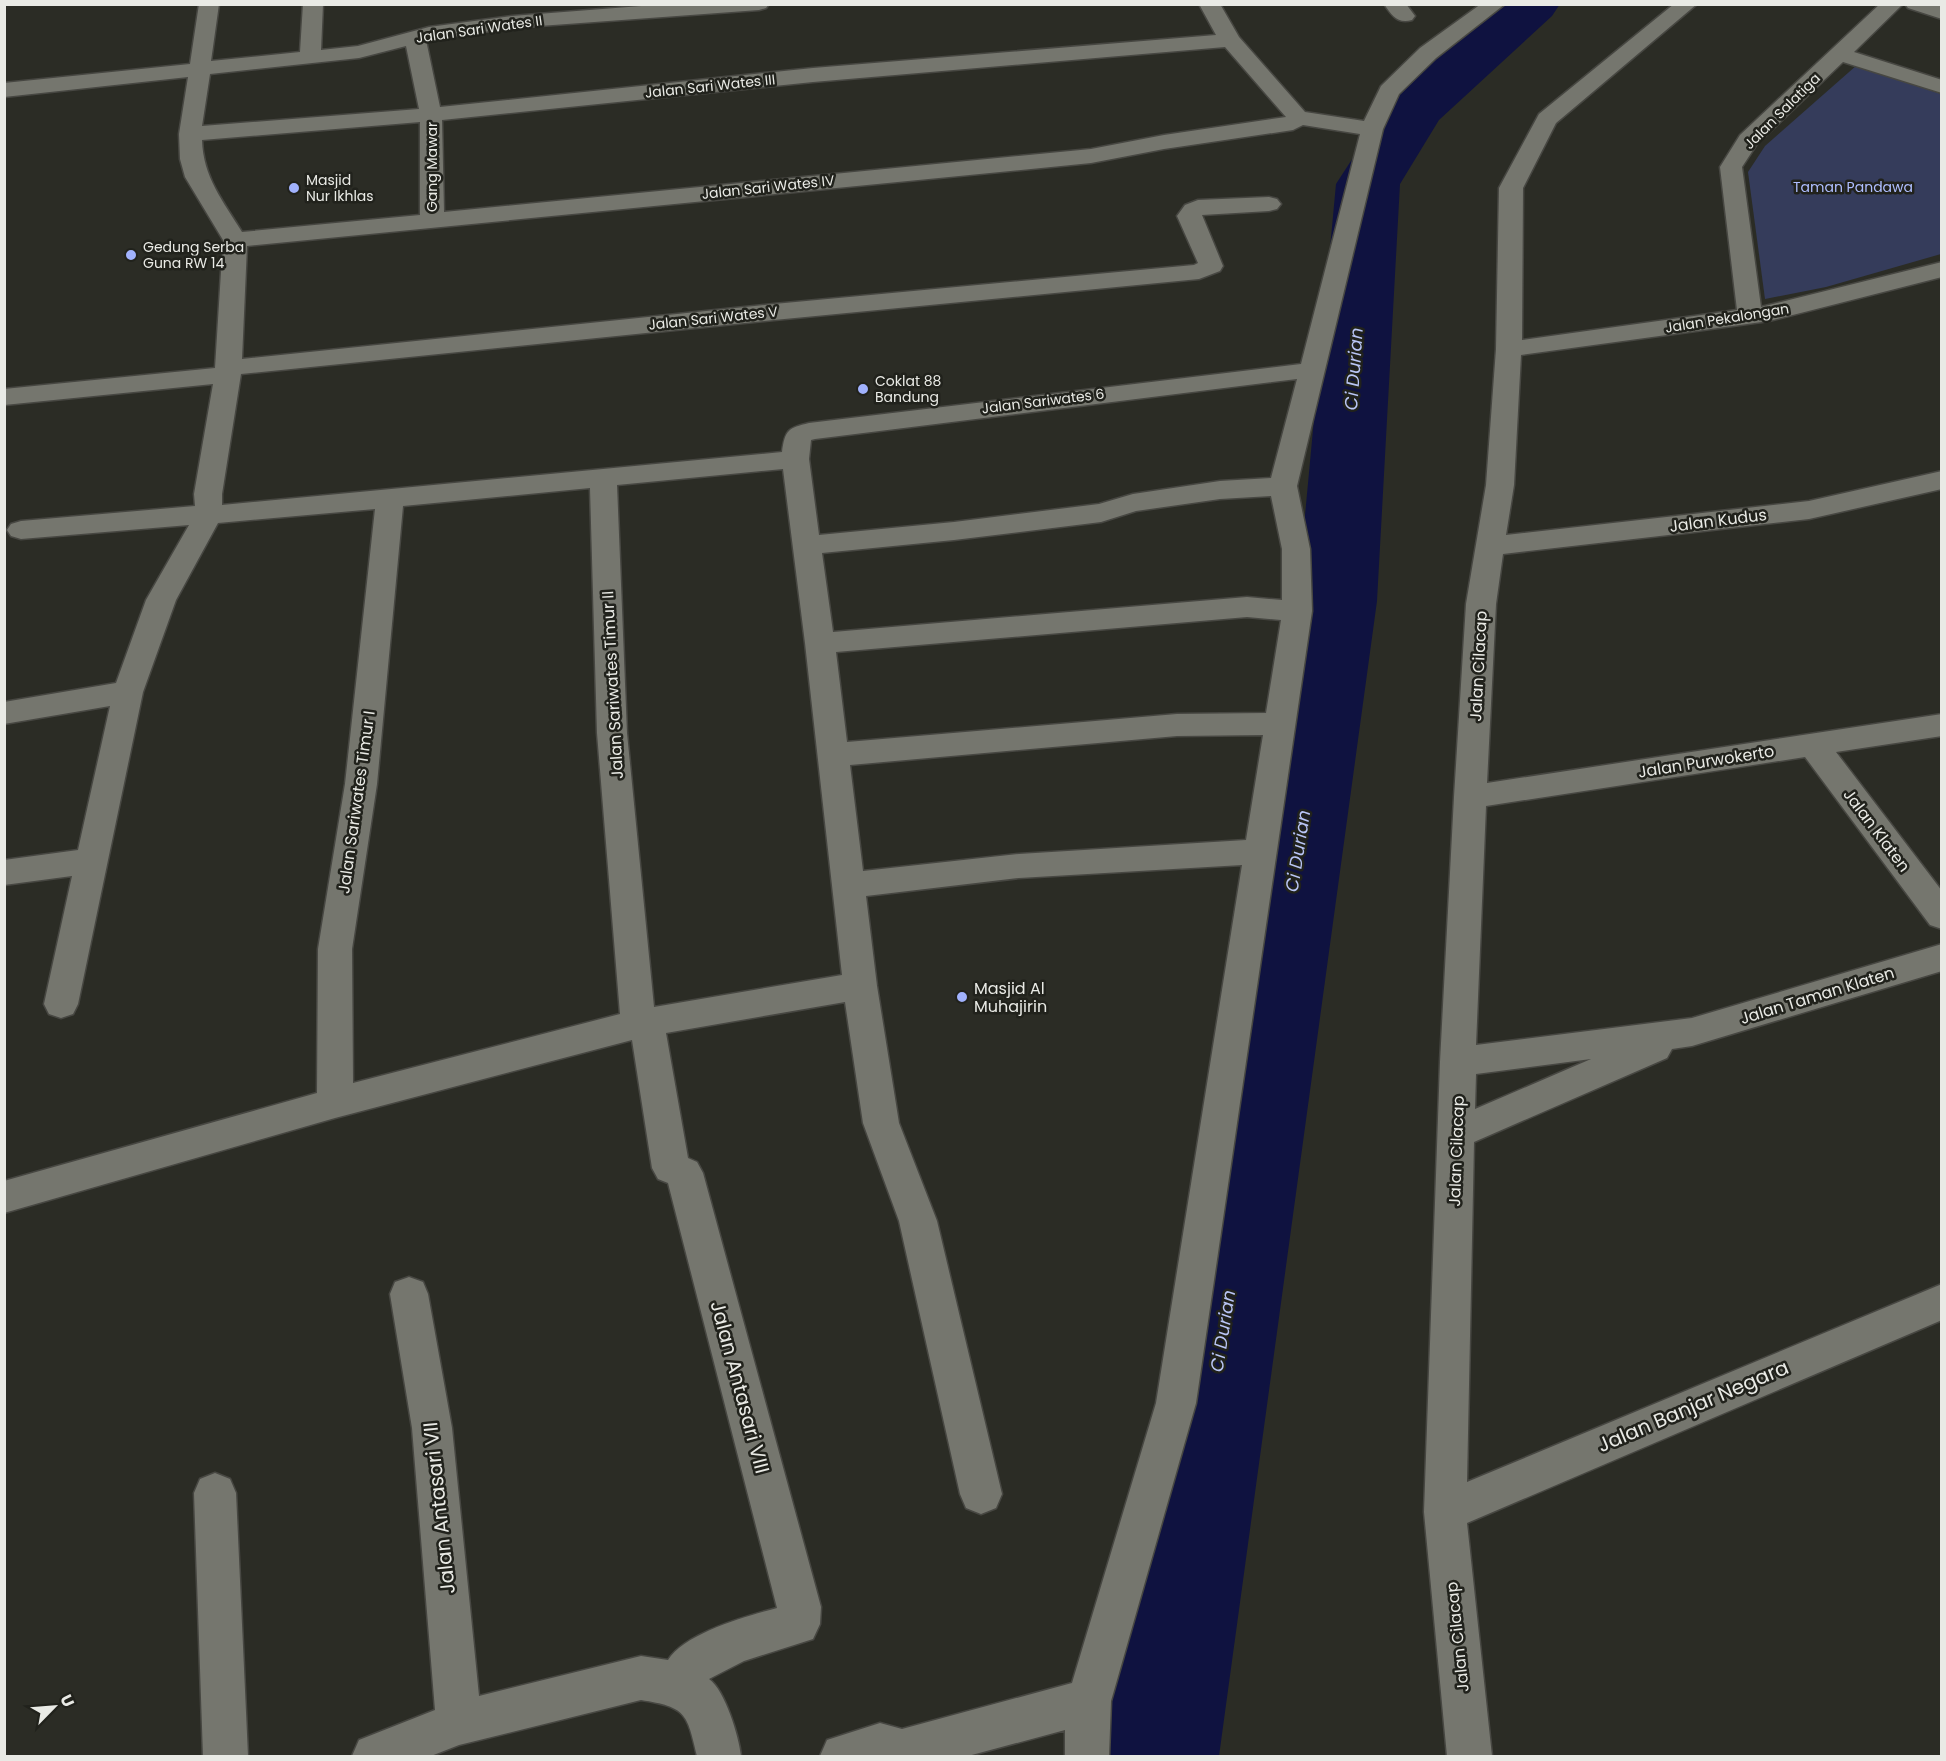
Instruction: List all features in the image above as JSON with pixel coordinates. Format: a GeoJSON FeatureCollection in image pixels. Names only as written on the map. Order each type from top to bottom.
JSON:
{"type":"FeatureCollection","features":[{"type":"Feature","properties":{"kind":"street"},"geometry":{"type":"LineString","coordinates":[[60,1004],[128,692],[161,600],[209,514],[208,494],[228,371],[235,240],[197,177],[191,159],[190,134],[209,4]]}},
{"type":"Feature","properties":{"kind":"street"},"geometry":{"type":"LineString","coordinates":[[310,57],[313,4]]}},
{"type":"Feature","properties":{"kind":"street","name":"Jalan Sari Wates II"},"geometry":{"type":"LineString","coordinates":[[4,90],[359,52],[415,36],[512,22],[759,4]]}},
{"type":"Feature","properties":{"kind":"street"},"geometry":{"type":"LineString","coordinates":[[1209,4],[1230,40],[1298,118],[1372,129]]}},
{"type":"Feature","properties":{"kind":"street"},"geometry":{"type":"LineString","coordinates":[[1087,1756],[1089,1701],[1176,1403],[1258,852],[1297,611],[1296,549],[1283,486],[1372,129],[1389,91],[1428,53],[1495,4]]}},
{"type":"Feature","properties":{"kind":"street","name":"Jalan Cilacap"},"geometry":{"type":"LineString","coordinates":[[1469,1756],[1445,1512],[1458,1062],[1470,796],[1481,604],[1500,485],[1509,349],[1511,188],[1547,119],[1687,4]]}},
{"type":"Feature","properties":{"kind":"street","name":"Jalan Salatiga"},"geometry":{"type":"LineString","coordinates":[[1750,316],[1731,167],[1748,140],[1893,4]]}},
{"type":"Feature","properties":{"kind":"street"},"geometry":{"type":"LineString","coordinates":[[1915,4],[1941,13]]}},
{"type":"Feature","properties":{"kind":"street","name":"Gang Mawar"},"geometry":{"type":"LineString","coordinates":[[415,36],[431,115],[432,220]]}},
{"type":"Feature","properties":{"kind":"street","name":"Jalan Sari Wates III"},"geometry":{"type":"LineString","coordinates":[[190,134],[376,122],[813,75],[1230,40]]}},
{"type":"Feature","properties":{"kind":"street"},"geometry":{"type":"LineString","coordinates":[[1840,54],[1941,87]]}},
{"type":"Feature","properties":{"kind":"street","name":"Jalan Sari Wates IV"},"geometry":{"type":"LineString","coordinates":[[235,240],[1091,156],[1164,142],[1293,123],[1298,118]]}},
{"type":"Feature","properties":{"kind":"street","name":"Jalan Sari Wates V"},"geometry":{"type":"LineString","coordinates":[[4,397],[786,311],[1199,272],[1210,266],[1189,216],[1192,210],[1197,207],[1269,204]]}},
{"type":"Feature","properties":{"kind":"street","name":"Jalan Pekalongan"},"geometry":{"type":"LineString","coordinates":[[1509,349],[1769,313],[1941,269]]}},
{"type":"Feature","properties":{"kind":"street","name":"Jalan Sariwates 6"},"geometry":{"type":"LineString","coordinates":[[795,459],[798,436],[809,431],[1196,382],[1312,370]]}},
{"type":"Feature","properties":{"kind":"street"},"geometry":{"type":"LineString","coordinates":[[21,530],[390,500],[795,459],[860,986],[880,1123],[918,1221],[981,1494]]}},
{"type":"Feature","properties":{"kind":"street","name":"Jalan Sariwates Timur II"},"geometry":{"type":"LineString","coordinates":[[603,480],[612,733],[626,890],[643,1023]]}},
{"type":"Feature","properties":{"kind":"street","name":"Jalan Kudus"},"geometry":{"type":"LineString","coordinates":[[1492,546],[1809,510],[1941,480]]}},
{"type":"Feature","properties":{"kind":"street"},"geometry":{"type":"LineString","coordinates":[[807,545],[966,530],[1101,513],[1133,503],[1220,489],[1283,486]]}},
{"type":"Feature","properties":{"kind":"street","name":"Jalan Sariwates Timur I"},"geometry":{"type":"LineString","coordinates":[[335,1103],[335,949],[361,784],[390,500]]}},
{"type":"Feature","properties":{"kind":"street"},"geometry":{"type":"LineString","coordinates":[[819,643],[1247,607],[1297,611]]}},
{"type":"Feature","properties":{"kind":"street"},"geometry":{"type":"LineString","coordinates":[[4,713],[128,692]]}},
{"type":"Feature","properties":{"kind":"street"},"geometry":{"type":"LineString","coordinates":[[832,754],[1177,725],[1279,724]]}},
{"type":"Feature","properties":{"kind":"street","name":"Jalan Purwokerto"},"geometry":{"type":"LineString","coordinates":[[1470,796],[1941,725]]}},
{"type":"Feature","properties":{"kind":"street","name":"Jalan Klaten"},"geometry":{"type":"LineString","coordinates":[[1812,744],[1941,916]]}},
{"type":"Feature","properties":{"kind":"street"},"geometry":{"type":"LineString","coordinates":[[848,885],[1018,866],[1258,852]]}},
{"type":"Feature","properties":{"kind":"street"},"geometry":{"type":"LineString","coordinates":[[4,873],[91,861]]}},
{"type":"Feature","properties":{"kind":"street","name":"Jalan Taman Klaten"},"geometry":{"type":"LineString","coordinates":[[1456,1133],[1692,1032],[1941,957]]}},
{"type":"Feature","properties":{"kind":"street"},"geometry":{"type":"LineString","coordinates":[[4,1197],[335,1103],[643,1023],[860,986]]}},
{"type":"Feature","properties":{"kind":"street","name":"Jalan Antasari VIII"},"geometry":{"type":"LineString","coordinates":[[643,1023],[671,1168],[684,1173],[799,1607],[798,1624],[737,1641],[690,1665],[678,1684]]}},
{"type":"Feature","properties":{"kind":"street","name":"Jalan Taman Klaten"},"geometry":{"type":"LineString","coordinates":[[1458,1062],[1692,1032]]}},
{"type":"Feature","properties":{"kind":"street","name":"Jalan Antasari VII"},"geometry":{"type":"LineString","coordinates":[[409,1294],[432,1428],[459,1723]]}},
{"type":"Feature","properties":{"kind":"street","name":"Jalan Banjar Negara"},"geometry":{"type":"LineString","coordinates":[[1445,1512],[1941,1301]]}},
{"type":"Feature","properties":{"kind":"street"},"geometry":{"type":"LineString","coordinates":[[215,1493],[226,1756]]}},
{"type":"Feature","properties":{"kind":"street"},"geometry":{"type":"LineString","coordinates":[[375,1756],[459,1723],[641,1678],[678,1684],[696,1696],[705,1710],[719,1756]]}},
{"type":"Feature","properties":{"kind":"street"},"geometry":{"type":"LineString","coordinates":[[843,1756],[880,1746],[902,1752],[1089,1701]]}},
{"type":"Feature","properties":{"kind":"green space","name":"Taman Pandawa"},"geometry":{"type":"Polygon","coordinates":[[[1857,65],[1941,94],[1941,254],[1826,287],[1765,299],[1748,172],[1765,146],[1857,65]]]}},
{"type":"Feature","properties":{"kind":"waterway","name":"Ci Durian"},"geometry":{"type":"LineString","coordinates":[[1156,1756],[1337,601],[1368,184],[1415,109],[1532,4]]}},
{"type":"Feature","properties":{"kind":"place","name":"Masjid Nur Ikhlas"},"geometry":{"type":"Point","coordinates":[294,188]}},
{"type":"Feature","properties":{"kind":"place","name":"Gedung Serba Guna RW 14"},"geometry":{"type":"Point","coordinates":[131,255]}},
{"type":"Feature","properties":{"kind":"place","name":"Coklat 88 Bandung"},"geometry":{"type":"Point","coordinates":[863,389]}},
{"type":"Feature","properties":{"kind":"place","name":"Masjid Al Muhajirin"},"geometry":{"type":"Point","coordinates":[962,997]}}]}
